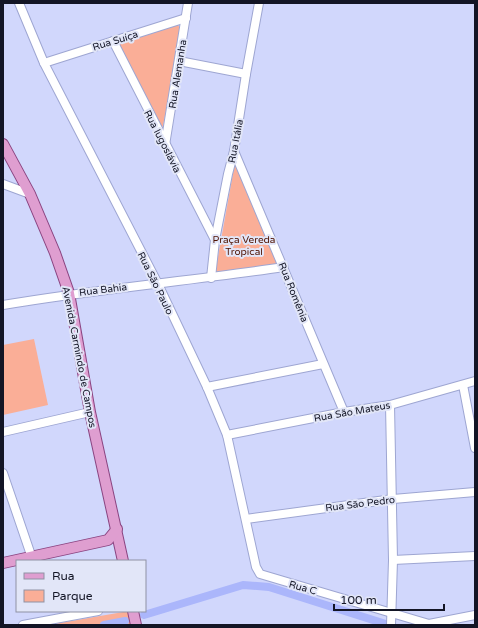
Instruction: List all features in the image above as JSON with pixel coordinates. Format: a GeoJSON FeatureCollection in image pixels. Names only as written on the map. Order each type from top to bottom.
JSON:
{"type":"FeatureCollection","features":[{"type":"Feature","properties":{"kind":"main road","name":"Avenida Carmindo de Campos"},"geometry":{"type":"LineString","coordinates":[[3,144],[30,194],[55,253],[69,293],[90,412],[113,510],[118,521],[122,555]]}},
{"type":"Feature","properties":{"kind":"main road","name":"Avenida Carmindo de Campos"},"geometry":{"type":"LineString","coordinates":[[112,536],[113,510]]}},
{"type":"Feature","properties":{"kind":"main road"},"geometry":{"type":"LineString","coordinates":[[118,521],[112,536],[113,541],[122,555]]}},
{"type":"Feature","properties":{"kind":"main road"},"geometry":{"type":"LineString","coordinates":[[20,560],[112,536]]}},
{"type":"Feature","properties":{"kind":"main road"},"geometry":{"type":"LineString","coordinates":[[3,563],[16,561]]}},
{"type":"Feature","properties":{"kind":"main road"},"geometry":{"type":"LineString","coordinates":[[133,612],[136,625]]}},
{"type":"Feature","properties":{"kind":"street","name":"Rua São Paulo"},"geometry":{"type":"LineString","coordinates":[[19,3],[44,63],[157,282],[207,388],[227,435],[256,567],[260,574]]}},
{"type":"Feature","properties":{"kind":"street","name":"Rua Alemanha"},"geometry":{"type":"LineString","coordinates":[[165,144],[188,3]]}},
{"type":"Feature","properties":{"kind":"street","name":"Rua Itália"},"geometry":{"type":"LineString","coordinates":[[211,278],[215,240],[234,151],[259,3]]}},
{"type":"Feature","properties":{"kind":"street","name":"Rua Suíça"},"geometry":{"type":"LineString","coordinates":[[44,63],[186,18]]}},
{"type":"Feature","properties":{"kind":"street","name":"Rua Iugoslávia"},"geometry":{"type":"LineString","coordinates":[[113,41],[215,240]]}},
{"type":"Feature","properties":{"kind":"street"},"geometry":{"type":"LineString","coordinates":[[179,61],[246,74]]}},
{"type":"Feature","properties":{"kind":"street","name":"Rua Romênia"},"geometry":{"type":"LineString","coordinates":[[234,151],[344,412]]}},
{"type":"Feature","properties":{"kind":"street"},"geometry":{"type":"LineString","coordinates":[[3,184],[30,194]]}},
{"type":"Feature","properties":{"kind":"street","name":"Rua Bahia"},"geometry":{"type":"LineString","coordinates":[[3,305],[69,293],[157,282],[211,278],[284,267]]}},
{"type":"Feature","properties":{"kind":"street"},"geometry":{"type":"LineString","coordinates":[[207,388],[323,364]]}},
{"type":"Feature","properties":{"kind":"street","name":"Rua São Mateus"},"geometry":{"type":"LineString","coordinates":[[227,435],[344,412],[390,405],[475,381]]}},
{"type":"Feature","properties":{"kind":"street"},"geometry":{"type":"LineString","coordinates":[[463,385],[474,433],[475,448]]}},
{"type":"Feature","properties":{"kind":"street"},"geometry":{"type":"LineString","coordinates":[[390,405],[393,499],[391,619]]}},
{"type":"Feature","properties":{"kind":"street"},"geometry":{"type":"LineString","coordinates":[[3,432],[90,412]]}},
{"type":"Feature","properties":{"kind":"street"},"geometry":{"type":"LineString","coordinates":[[3,473],[32,558]]}},
{"type":"Feature","properties":{"kind":"street","name":"Rua São Pedro"},"geometry":{"type":"LineString","coordinates":[[246,519],[393,499],[475,492]]}},
{"type":"Feature","properties":{"kind":"street"},"geometry":{"type":"LineString","coordinates":[[393,560],[475,556]]}},
{"type":"Feature","properties":{"kind":"street","name":"Rua C"},"geometry":{"type":"LineString","coordinates":[[260,574],[391,619],[429,624],[475,615]]}},
{"type":"Feature","properties":{"kind":"street"},"geometry":{"type":"LineString","coordinates":[[23,625],[93,612]]}},
{"type":"Feature","properties":{"kind":"green space"},"geometry":{"type":"Polygon","coordinates":[[[177,23],[181,30],[163,126],[161,128],[119,46],[120,43],[177,23]]]}},
{"type":"Feature","properties":{"kind":"green space","name":"Praça Vereda Tropical"},"geometry":{"type":"Polygon","coordinates":[[[235,162],[277,263],[274,265],[219,274],[216,272],[216,268],[235,162]]]}},
{"type":"Feature","properties":{"kind":"green space"},"geometry":{"type":"Polygon","coordinates":[[[34,339],[48,405],[3,415],[3,345],[34,339]]]}},
{"type":"Feature","properties":{"kind":"green space"},"geometry":{"type":"Polygon","coordinates":[[[129,612],[132,625],[48,625],[129,612]]]}},
{"type":"Feature","properties":{"kind":"waterway"},"geometry":{"type":"LineString","coordinates":[[144,615],[243,585],[269,587],[389,625]]}},
{"type":"Feature","properties":{"kind":"waterway"},"geometry":{"type":"LineString","coordinates":[[104,625],[125,621]]}}]}
